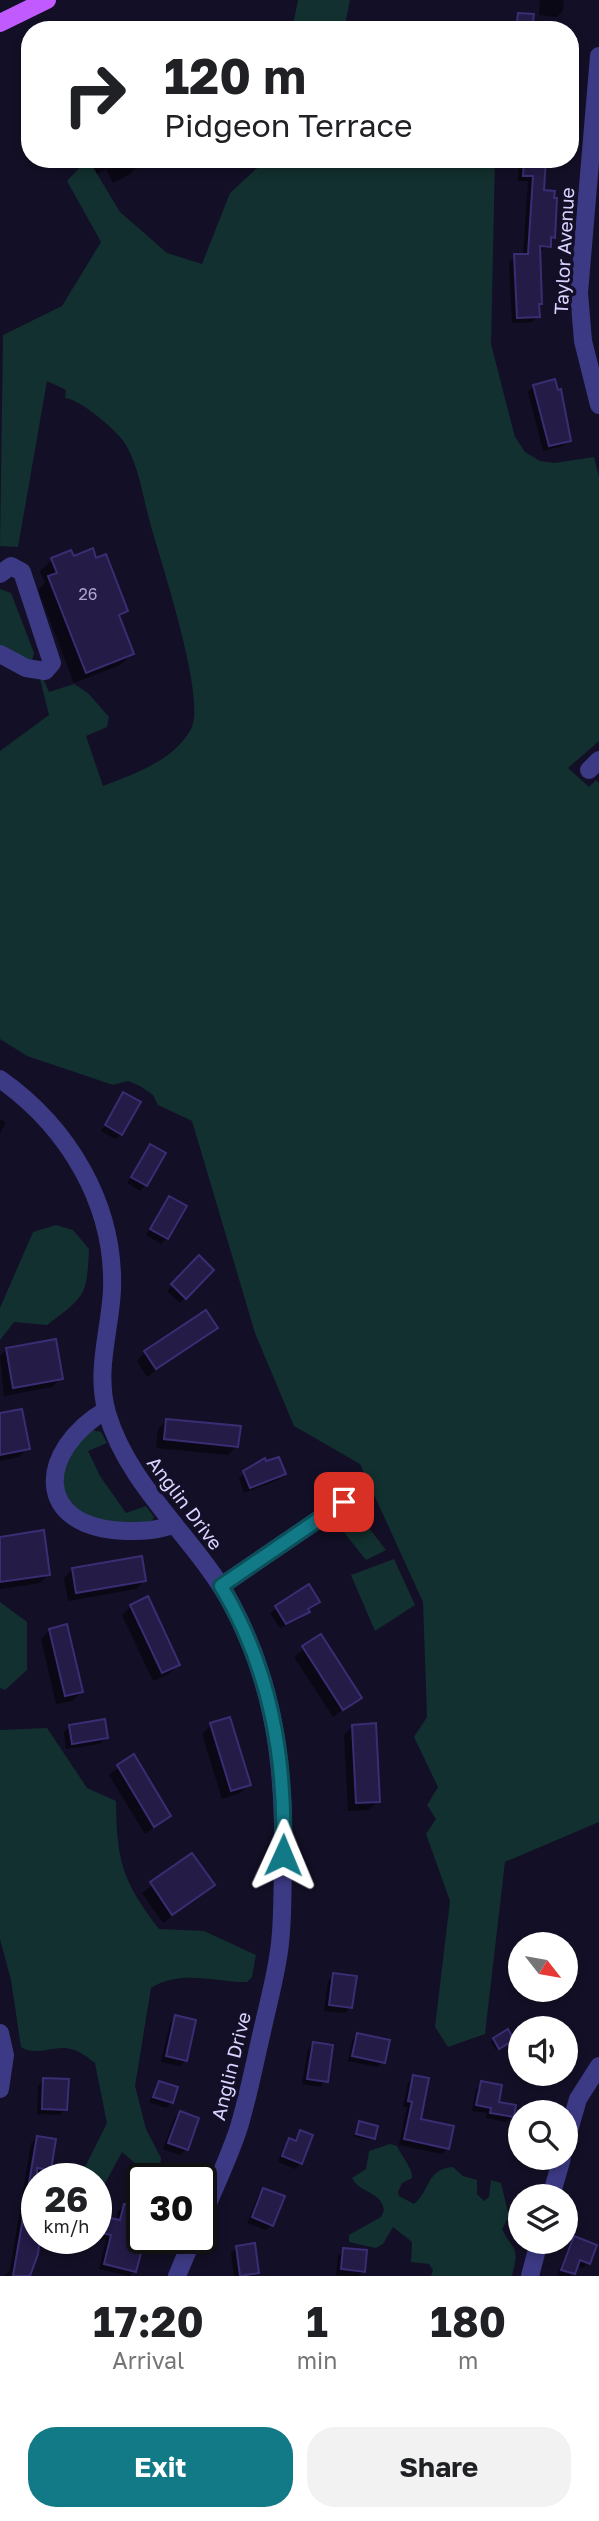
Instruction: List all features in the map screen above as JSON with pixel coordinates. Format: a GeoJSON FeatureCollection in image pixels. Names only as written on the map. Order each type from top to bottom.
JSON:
{"type":"FeatureCollection","features":[{"type":"Feature","properties":{"kind":"main road"},"geometry":{"type":"LineString","coordinates":[[0,23],[47,0]]}},
{"type":"Feature","properties":{"kind":"street","name":"Taylor Avenue"},"geometry":{"type":"LineString","coordinates":[[599,56],[579,293],[580,321],[599,405]]}},
{"type":"Feature","properties":{"kind":"street"},"geometry":{"type":"LineString","coordinates":[[580,321],[599,321]]}},
{"type":"Feature","properties":{"kind":"street"},"geometry":{"type":"LineString","coordinates":[[0,574],[11,566],[22,572],[52,663],[45,671],[32,670],[0,654]]}},
{"type":"Feature","properties":{"kind":"street","name":"Anglin Drive"},"geometry":{"type":"LineString","coordinates":[[0,1079],[26,1097],[61,1133],[85,1174],[96,1200],[110,1253],[112,1273],[101,1366],[106,1410],[132,1468],[221,1586],[259,1663],[275,1724],[284,1800],[281,1932],[245,2106],[217,2178]]}},
{"type":"Feature","properties":{"kind":"street"},"geometry":{"type":"LineString","coordinates":[[106,1410],[70,1438],[59,1457],[56,1487],[62,1506],[82,1522],[101,1530],[152,1531],[174,1524]]}},
{"type":"Feature","properties":{"kind":"street"},"geometry":{"type":"LineString","coordinates":[[221,1586],[344,1502]]}},
{"type":"Feature","properties":{"kind":"street"},"geometry":{"type":"LineString","coordinates":[[0,2033],[5,2055],[0,2089]]}},
{"type":"Feature","properties":{"kind":"street"},"geometry":{"type":"LineString","coordinates":[[578,2100],[599,2066]]}},
{"type":"Feature","properties":{"kind":"street"},"geometry":{"type":"LineString","coordinates":[[177,2276],[186,2254]]}},
{"type":"Feature","properties":{"kind":"street"},"geometry":{"type":"LineString","coordinates":[[530,2276],[536,2254]]}},
{"type":"Feature","properties":{"kind":"green space"},"geometry":{"type":"Polygon","coordinates":[[[298,0],[350,0],[346,21],[294,21],[298,0]]]}},
{"type":"Feature","properties":{"kind":"green space"},"geometry":{"type":"Polygon","coordinates":[[[79,168],[93,168],[120,212],[167,253],[202,264],[230,193],[257,168],[495,168],[491,344],[515,437],[525,452],[540,461],[554,463],[594,457],[599,477],[599,741],[568,768],[589,787],[596,780],[599,783],[599,1822],[505,1862],[485,2034],[448,2047],[435,2027],[450,1901],[426,1834],[436,1819],[427,1805],[438,1787],[414,1737],[427,1717],[423,1602],[360,1464],[294,1426],[255,1333],[192,1121],[158,1105],[153,1095],[140,1086],[128,1081],[113,1085],[27,1056],[0,1039],[0,751],[49,715],[40,679],[43,678],[49,692],[74,684],[88,693],[109,717],[107,727],[86,736],[103,786],[152,765],[174,750],[191,729],[194,713],[193,690],[181,630],[131,455],[122,439],[107,424],[80,404],[65,398],[66,390],[47,381],[18,547],[0,546],[3,335],[62,306],[101,242],[67,181],[79,168]]]}},
{"type":"Feature","properties":{"kind":"green space"},"geometry":{"type":"Polygon","coordinates":[[[0,589],[11,593],[34,653],[32,661],[0,647],[0,589]]]}},
{"type":"Feature","properties":{"kind":"green space"},"geometry":{"type":"Polygon","coordinates":[[[56,1225],[73,1230],[89,1249],[87,1277],[82,1294],[47,1325],[14,1322],[0,1340],[0,1308],[33,1232],[56,1225]]]}},
{"type":"Feature","properties":{"kind":"green space"},"geometry":{"type":"Polygon","coordinates":[[[92,1430],[101,1432],[107,1443],[88,1451],[100,1476],[126,1513],[146,1506],[154,1517],[152,1521],[136,1524],[102,1520],[73,1505],[64,1493],[62,1477],[66,1459],[92,1430]]]}},
{"type":"Feature","properties":{"kind":"green space"},"geometry":{"type":"Polygon","coordinates":[[[362,1519],[386,1550],[366,1560],[343,1531],[362,1519]]]}},
{"type":"Feature","properties":{"kind":"green space"},"geometry":{"type":"Polygon","coordinates":[[[394,1559],[415,1605],[375,1631],[351,1575],[394,1559]]]}},
{"type":"Feature","properties":{"kind":"green space"},"geometry":{"type":"Polygon","coordinates":[[[0,1602],[27,1622],[27,1670],[5,1690],[0,1688],[0,1602]]]}},
{"type":"Feature","properties":{"kind":"green space"},"geometry":{"type":"Polygon","coordinates":[[[47,1728],[87,1788],[116,1801],[118,1840],[124,1870],[137,1897],[159,1929],[204,1931],[256,1955],[252,1977],[247,1982],[186,1978],[162,1982],[151,1988],[135,2086],[146,2129],[161,2158],[160,2163],[135,2163],[122,2152],[112,2170],[112,2163],[87,2163],[107,2123],[95,2063],[81,2053],[69,2049],[37,2051],[21,2047],[11,1980],[0,1939],[0,1730],[47,1728]]]}},
{"type":"Feature","properties":{"kind":"green space"},"geometry":{"type":"Polygon","coordinates":[[[390,2144],[397,2146],[412,2174],[412,2178],[402,2183],[399,2196],[414,2204],[433,2176],[444,2169],[453,2167],[463,2176],[477,2180],[477,2194],[484,2201],[489,2197],[491,2180],[501,2183],[508,2212],[502,2229],[508,2240],[508,2254],[516,2254],[512,2276],[431,2276],[433,2270],[429,2264],[411,2262],[412,2242],[393,2227],[383,2244],[376,2248],[349,2242],[349,2235],[381,2217],[384,2210],[379,2199],[360,2187],[352,2178],[366,2169],[369,2151],[390,2144]]]}},
{"type":"Feature","properties":{"kind":"building"},"geometry":{"type":"Polygon","coordinates":[[[518,13],[534,14],[533,21],[517,21],[518,13]]]}},
{"type":"Feature","properties":{"kind":"building"},"geometry":{"type":"Polygon","coordinates":[[[523,168],[545,168],[544,190],[555,191],[554,198],[557,198],[555,238],[551,237],[551,247],[540,246],[540,317],[517,318],[514,254],[528,254],[533,176],[523,176],[523,168]]]}},
{"type":"Feature","properties":{"kind":"building"},"geometry":{"type":"Polygon","coordinates":[[[555,379],[558,390],[561,389],[571,441],[549,446],[533,385],[555,379]]]}},
{"type":"Feature","properties":{"kind":"building"},"geometry":{"type":"Polygon","coordinates":[[[93,548],[96,558],[106,554],[128,611],[119,615],[134,654],[86,673],[48,576],[57,573],[51,558],[71,550],[74,556],[93,548]]]}},
{"type":"Feature","properties":{"kind":"building"},"geometry":{"type":"Polygon","coordinates":[[[123,1092],[141,1102],[122,1135],[105,1125],[123,1092]]]}},
{"type":"Feature","properties":{"kind":"building"},"geometry":{"type":"Polygon","coordinates":[[[150,1144],[166,1153],[147,1186],[131,1177],[150,1144]]]}},
{"type":"Feature","properties":{"kind":"building"},"geometry":{"type":"Polygon","coordinates":[[[169,1196],[187,1206],[168,1239],[150,1229],[169,1196]]]}},
{"type":"Feature","properties":{"kind":"building"},"geometry":{"type":"Polygon","coordinates":[[[199,1255],[214,1270],[186,1299],[171,1284],[199,1255]]]}},
{"type":"Feature","properties":{"kind":"building"},"geometry":{"type":"Polygon","coordinates":[[[206,1310],[218,1328],[156,1369],[144,1351],[206,1310]]]}},
{"type":"Feature","properties":{"kind":"building"},"geometry":{"type":"Polygon","coordinates":[[[56,1339],[63,1379],[13,1388],[6,1348],[56,1339]]]}},
{"type":"Feature","properties":{"kind":"building"},"geometry":{"type":"Polygon","coordinates":[[[22,1409],[30,1449],[0,1455],[0,1413],[22,1409]]]}},
{"type":"Feature","properties":{"kind":"building"},"geometry":{"type":"Polygon","coordinates":[[[166,1419],[241,1426],[238,1447],[164,1439],[166,1419]]]}},
{"type":"Feature","properties":{"kind":"building"},"geometry":{"type":"Polygon","coordinates":[[[279,1457],[286,1474],[250,1488],[243,1471],[265,1458],[266,1461],[279,1457]]]}},
{"type":"Feature","properties":{"kind":"building"},"geometry":{"type":"Polygon","coordinates":[[[44,1530],[50,1575],[0,1582],[0,1537],[44,1530]]]}},
{"type":"Feature","properties":{"kind":"building"},"geometry":{"type":"Polygon","coordinates":[[[142,1556],[146,1581],[76,1593],[72,1568],[142,1556]]]}},
{"type":"Feature","properties":{"kind":"building"},"geometry":{"type":"Polygon","coordinates":[[[309,1584],[320,1602],[308,1609],[310,1612],[286,1624],[275,1606],[309,1584]]]}},
{"type":"Feature","properties":{"kind":"building"},"geometry":{"type":"Polygon","coordinates":[[[148,1596],[180,1665],[162,1673],[130,1605],[148,1596]]]}},
{"type":"Feature","properties":{"kind":"building"},"geometry":{"type":"Polygon","coordinates":[[[67,1624],[83,1692],[65,1696],[49,1629],[67,1624]]]}},
{"type":"Feature","properties":{"kind":"building"},"geometry":{"type":"Polygon","coordinates":[[[321,1634],[362,1698],[343,1710],[302,1646],[321,1634]]]}},
{"type":"Feature","properties":{"kind":"building"},"geometry":{"type":"Polygon","coordinates":[[[230,1717],[251,1785],[231,1791],[210,1723],[230,1717]]]}},
{"type":"Feature","properties":{"kind":"building"},"geometry":{"type":"Polygon","coordinates":[[[105,1719],[108,1738],[72,1744],[69,1725],[105,1719]]]}},
{"type":"Feature","properties":{"kind":"building"},"geometry":{"type":"Polygon","coordinates":[[[376,1723],[380,1802],[356,1803],[352,1725],[376,1723]]]}},
{"type":"Feature","properties":{"kind":"building"},"geometry":{"type":"Polygon","coordinates":[[[134,1754],[171,1816],[154,1827],[117,1765],[134,1754]]]}},
{"type":"Feature","properties":{"kind":"building"},"geometry":{"type":"Polygon","coordinates":[[[192,1853],[215,1885],[172,1915],[150,1882],[192,1853]]]}},
{"type":"Feature","properties":{"kind":"building"},"geometry":{"type":"Polygon","coordinates":[[[333,1973],[357,1976],[352,2008],[329,2005],[333,1973]]]}},
{"type":"Feature","properties":{"kind":"building"},"geometry":{"type":"Polygon","coordinates":[[[175,2015],[196,2020],[187,2061],[166,2056],[175,2015]]]}},
{"type":"Feature","properties":{"kind":"building"},"geometry":{"type":"Polygon","coordinates":[[[508,2029],[508,2044],[499,2049],[493,2038],[508,2029]]]}},
{"type":"Feature","properties":{"kind":"building"},"geometry":{"type":"Polygon","coordinates":[[[357,2033],[390,2040],[385,2063],[352,2056],[357,2033]]]}},
{"type":"Feature","properties":{"kind":"building"},"geometry":{"type":"Polygon","coordinates":[[[313,2042],[333,2045],[328,2082],[307,2079],[313,2042]]]}},
{"type":"Feature","properties":{"kind":"building"},"geometry":{"type":"Polygon","coordinates":[[[413,2075],[429,2078],[421,2119],[454,2126],[449,2149],[404,2139],[412,2102],[408,2101],[413,2075]]]}},
{"type":"Feature","properties":{"kind":"building"},"geometry":{"type":"Polygon","coordinates":[[[43,2078],[69,2079],[67,2110],[42,2109],[43,2078]]]}},
{"type":"Feature","properties":{"kind":"building"},"geometry":{"type":"Polygon","coordinates":[[[159,2081],[178,2087],[173,2103],[153,2097],[159,2081]]]}},
{"type":"Feature","properties":{"kind":"building"},"geometry":{"type":"Polygon","coordinates":[[[481,2081],[502,2085],[499,2102],[508,2104],[508,2116],[490,2113],[491,2108],[476,2105],[481,2081]]]}},
{"type":"Feature","properties":{"kind":"building"},"geometry":{"type":"Polygon","coordinates":[[[180,2111],[199,2118],[188,2150],[168,2143],[180,2111]]]}},
{"type":"Feature","properties":{"kind":"building"},"geometry":{"type":"Polygon","coordinates":[[[359,2121],[378,2126],[375,2139],[356,2134],[359,2121]]]}},
{"type":"Feature","properties":{"kind":"building"},"geometry":{"type":"Polygon","coordinates":[[[300,2130],[313,2135],[302,2164],[282,2156],[289,2138],[296,2141],[300,2130]]]}},
{"type":"Feature","properties":{"kind":"building"},"geometry":{"type":"Polygon","coordinates":[[[37,2136],[56,2139],[52,2163],[32,2163],[37,2136]]]}},
{"type":"Feature","properties":{"kind":"building"},"geometry":{"type":"Polygon","coordinates":[[[263,2188],[285,2196],[273,2226],[252,2217],[263,2188]]]}},
{"type":"Feature","properties":{"kind":"building"},"geometry":{"type":"Polygon","coordinates":[[[126,2204],[126,2254],[141,2254],[136,2272],[104,2264],[106,2254],[112,2254],[112,2218],[120,2220],[126,2204]]]}},
{"type":"Feature","properties":{"kind":"building"},"geometry":{"type":"Polygon","coordinates":[[[21,2229],[21,2254],[38,2254],[30,2276],[13,2276],[21,2229]]]}},
{"type":"Feature","properties":{"kind":"building"},"geometry":{"type":"Polygon","coordinates":[[[578,2238],[597,2245],[590,2264],[580,2260],[575,2274],[561,2270],[567,2254],[578,2254],[578,2238]]]}},
{"type":"Feature","properties":{"kind":"building"},"geometry":{"type":"Polygon","coordinates":[[[255,2243],[259,2273],[240,2276],[236,2246],[255,2243]]]}},
{"type":"Feature","properties":{"kind":"building"},"geometry":{"type":"Polygon","coordinates":[[[343,2248],[367,2250],[365,2272],[341,2269],[343,2248]]]}},
{"type":"Feature","properties":{"kind":"route"},"geometry":{"type":"LineString","coordinates":[[283,1855],[284,1800],[270,1699],[248,1637],[221,1586],[344,1502]]}}]}
